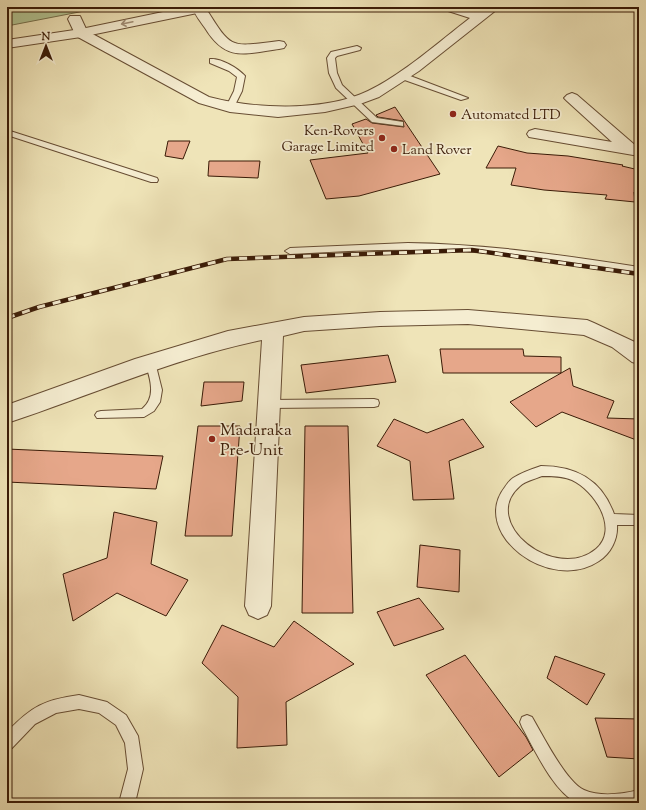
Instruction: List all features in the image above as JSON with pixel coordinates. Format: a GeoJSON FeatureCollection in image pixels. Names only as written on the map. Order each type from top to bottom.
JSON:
{"type":"FeatureCollection","features":[{"type":"Feature","properties":{"kind":"street"},"geometry":{"type":"LineString","coordinates":[[450,7],[480,17]]}},
{"type":"Feature","properties":{"kind":"street"},"geometry":{"type":"LineString","coordinates":[[7,44],[69,20],[82,33],[204,100],[230,107],[278,112],[325,107],[355,101],[374,94],[402,76],[493,7]]}},
{"type":"Feature","properties":{"kind":"street"},"geometry":{"type":"LineString","coordinates":[[7,32],[30,34],[82,33],[203,8],[219,40],[228,47],[237,50],[279,45]]}},
{"type":"Feature","properties":{"kind":"street"},"geometry":{"type":"LineString","coordinates":[[572,98],[635,150]]}},
{"type":"Feature","properties":{"kind":"street"},"geometry":{"type":"LineString","coordinates":[[535,134],[635,150]]}},
{"type":"Feature","properties":{"kind":"street"},"geometry":{"type":"LineString","coordinates":[[7,414],[150,362],[228,339],[319,323],[468,317],[586,328],[619,342],[634,351],[639,356]]}},
{"type":"Feature","properties":{"kind":"street"},"geometry":{"type":"LineString","coordinates":[[258,606],[273,330]]}},
{"type":"Feature","properties":{"kind":"lane"},"geometry":{"type":"LineString","coordinates":[[357,48],[334,54],[331,58],[333,73],[339,86],[375,120],[400,124]]}},
{"type":"Feature","properties":{"kind":"lane"},"geometry":{"type":"LineString","coordinates":[[213,62],[232,69],[241,76],[238,91],[230,107]]}},
{"type":"Feature","properties":{"kind":"lane"},"geometry":{"type":"LineString","coordinates":[[402,76],[464,98]]}},
{"type":"Feature","properties":{"kind":"lane"},"geometry":{"type":"LineString","coordinates":[[7,132],[154,180]]}},
{"type":"Feature","properties":{"kind":"lane"},"geometry":{"type":"LineString","coordinates":[[290,251],[360,247],[478,249],[536,255],[639,270]]}},
{"type":"Feature","properties":{"kind":"lane"},"geometry":{"type":"LineString","coordinates":[[101,415],[144,413],[150,410],[154,404],[158,384],[150,362]]}},
{"type":"Feature","properties":{"kind":"lane"},"geometry":{"type":"LineString","coordinates":[[268,404],[374,403]]}},
{"type":"Feature","properties":{"kind":"lane"},"geometry":{"type":"LineString","coordinates":[[541,471],[560,472],[578,478],[593,489],[605,503],[611,519],[610,536],[604,550],[590,560],[572,566],[553,564],[533,557],[517,545],[506,529],[503,518],[502,513],[504,497],[512,484],[525,475],[541,471]]}},
{"type":"Feature","properties":{"kind":"lane"},"geometry":{"type":"LineString","coordinates":[[611,519],[639,520]]}},
{"type":"Feature","properties":{"kind":"lane"},"geometry":{"type":"LineString","coordinates":[[7,743],[16,731],[36,714],[58,704],[81,701],[102,706],[120,718],[132,736],[137,760],[134,785],[127,803]]}},
{"type":"Feature","properties":{"kind":"lane"},"geometry":{"type":"LineString","coordinates":[[526,722],[564,782],[580,797],[619,802],[639,798]]}},
{"type":"Feature","properties":{"kind":"green space"},"geometry":{"type":"Polygon","coordinates":[[[7,7],[105,7],[7,26],[7,7]]]}},
{"type":"Feature","properties":{"kind":"building"},"geometry":{"type":"Polygon","coordinates":[[[395,107],[440,174],[359,196],[326,199],[310,160],[368,153],[352,124],[366,119],[372,123],[404,127],[403,121],[378,117],[376,115],[395,107]]]}},
{"type":"Feature","properties":{"kind":"building"},"geometry":{"type":"Polygon","coordinates":[[[168,141],[190,141],[183,159],[165,156],[168,141]]]}},
{"type":"Feature","properties":{"kind":"building"},"geometry":{"type":"Polygon","coordinates":[[[498,146],[527,153],[568,156],[623,165],[622,166],[639,170],[639,193],[634,192],[635,202],[605,199],[607,195],[544,190],[511,185],[516,168],[486,168],[498,146]]]}},
{"type":"Feature","properties":{"kind":"building"},"geometry":{"type":"Polygon","coordinates":[[[209,161],[260,161],[258,178],[208,176],[209,161]]]}},
{"type":"Feature","properties":{"kind":"building"},"geometry":{"type":"Polygon","coordinates":[[[440,349],[523,349],[524,356],[561,357],[561,373],[443,373],[440,349]]]}},
{"type":"Feature","properties":{"kind":"building"},"geometry":{"type":"Polygon","coordinates":[[[388,355],[396,382],[306,393],[301,365],[388,355]]]}},
{"type":"Feature","properties":{"kind":"building"},"geometry":{"type":"Polygon","coordinates":[[[570,368],[573,386],[614,401],[607,418],[639,419],[639,441],[562,412],[536,427],[510,402],[570,368]]]}},
{"type":"Feature","properties":{"kind":"building"},"geometry":{"type":"Polygon","coordinates":[[[204,382],[244,382],[242,401],[201,406],[204,382]]]}},
{"type":"Feature","properties":{"kind":"building"},"geometry":{"type":"Polygon","coordinates":[[[394,419],[427,433],[463,419],[484,447],[449,461],[454,499],[413,500],[410,461],[377,446],[394,419]]]}},
{"type":"Feature","properties":{"kind":"building"},"geometry":{"type":"Polygon","coordinates":[[[198,426],[240,426],[232,536],[185,536],[198,426]]]}},
{"type":"Feature","properties":{"kind":"building"},"geometry":{"type":"Polygon","coordinates":[[[305,426],[348,426],[353,613],[302,613],[305,426]]]}},
{"type":"Feature","properties":{"kind":"building"},"geometry":{"type":"Polygon","coordinates":[[[7,449],[163,456],[156,489],[7,482],[7,449]]]}},
{"type":"Feature","properties":{"kind":"building"},"geometry":{"type":"Polygon","coordinates":[[[114,512],[157,522],[151,564],[188,580],[166,616],[117,593],[73,621],[63,574],[107,558],[114,512]]]}},
{"type":"Feature","properties":{"kind":"building"},"geometry":{"type":"Polygon","coordinates":[[[420,545],[460,550],[459,592],[417,587],[420,545]]]}},
{"type":"Feature","properties":{"kind":"building"},"geometry":{"type":"Polygon","coordinates":[[[419,598],[444,629],[394,646],[377,612],[419,598]]]}},
{"type":"Feature","properties":{"kind":"building"},"geometry":{"type":"Polygon","coordinates":[[[294,621],[354,664],[286,702],[287,745],[237,748],[238,697],[202,663],[222,625],[274,647],[294,621]]]}},
{"type":"Feature","properties":{"kind":"building"},"geometry":{"type":"Polygon","coordinates":[[[465,655],[526,737],[533,750],[499,777],[426,675],[465,655]]]}},
{"type":"Feature","properties":{"kind":"building"},"geometry":{"type":"Polygon","coordinates":[[[555,656],[605,674],[587,705],[547,678],[555,656]]]}},
{"type":"Feature","properties":{"kind":"building"},"geometry":{"type":"Polygon","coordinates":[[[595,718],[639,719],[639,759],[607,757],[595,718]]]}},
{"type":"Feature","properties":{"kind":"railway"},"geometry":{"type":"LineString","coordinates":[[7,318],[39,307],[227,259],[472,250],[639,274]]}},
{"type":"Feature","properties":{"kind":"place","name":"Automated LTD"},"geometry":{"type":"Point","coordinates":[453,114]}},
{"type":"Feature","properties":{"kind":"place","name":"Ken-Rovers Garage Limited"},"geometry":{"type":"Point","coordinates":[382,138]}},
{"type":"Feature","properties":{"kind":"place","name":"Land Rover"},"geometry":{"type":"Point","coordinates":[394,149]}},
{"type":"Feature","properties":{"kind":"place","name":"Madaraka Pre-Unit"},"geometry":{"type":"Point","coordinates":[212,439]}}]}
